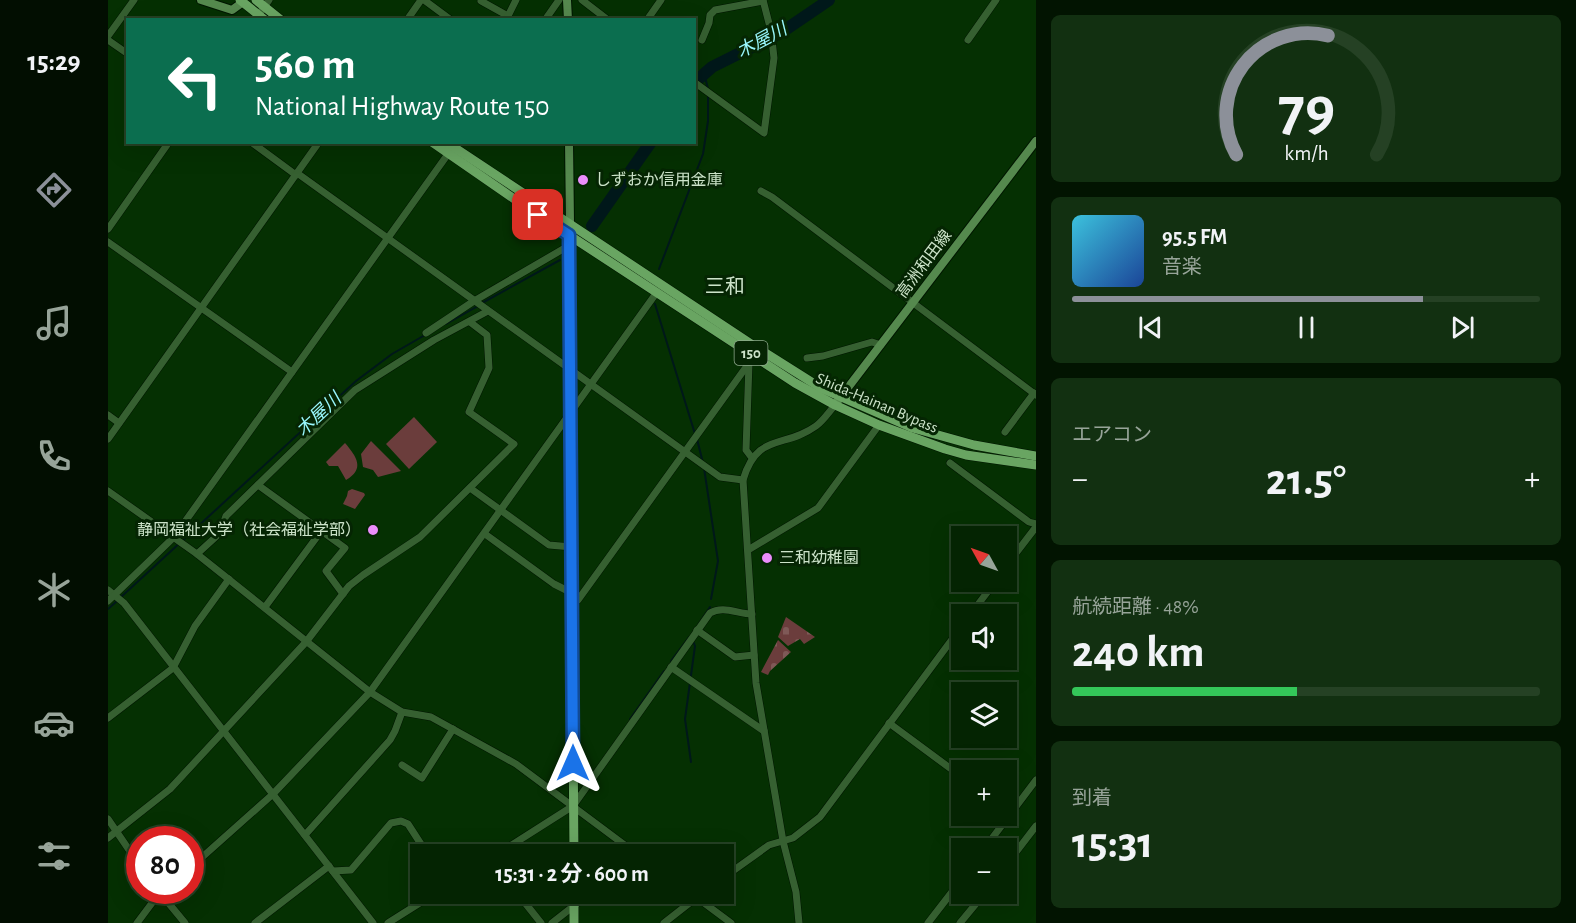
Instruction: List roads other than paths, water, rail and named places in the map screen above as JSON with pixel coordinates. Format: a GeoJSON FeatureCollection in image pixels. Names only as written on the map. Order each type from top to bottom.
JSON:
{"type":"FeatureCollection","features":[{"type":"Feature","properties":{"kind":"highway"},"geometry":{"type":"LineString","coordinates":[[256,0],[262,12]]}},
{"type":"Feature","properties":{"kind":"highway"},"geometry":{"type":"LineString","coordinates":[[242,1],[276,18]]}},
{"type":"Feature","properties":{"kind":"highway","name":"150"},"geometry":{"type":"LineString","coordinates":[[451,147],[570,223]]}},
{"type":"Feature","properties":{"kind":"highway","name":"150"},"geometry":{"type":"LineString","coordinates":[[451,147],[569,235]]}},
{"type":"Feature","properties":{"kind":"highway"},"geometry":{"type":"LineString","coordinates":[[570,223],[574,844]]}},
{"type":"Feature","properties":{"kind":"highway","name":"Shida-Hainan Bypass"},"geometry":{"type":"LineString","coordinates":[[570,223],[838,401],[879,425],[966,455],[1036,465]]}},
{"type":"Feature","properties":{"kind":"highway","name":"Shida-Hainan Bypass"},"geometry":{"type":"LineString","coordinates":[[569,235],[657,292],[751,359],[795,383],[913,428],[974,445],[1036,456]]}},
{"type":"Feature","properties":{"kind":"highway"},"geometry":{"type":"LineString","coordinates":[[574,906],[574,923]]}},
{"type":"Feature","properties":{"kind":"main road"},"geometry":{"type":"LineString","coordinates":[[201,0],[232,10],[242,1]]}},
{"type":"Feature","properties":{"kind":"main road"},"geometry":{"type":"LineString","coordinates":[[567,0],[568,18]]}},
{"type":"Feature","properties":{"kind":"main road","name":"高洲和田線"},"geometry":{"type":"LineString","coordinates":[[838,401],[1036,141]]}},
{"type":"Feature","properties":{"kind":"main road"},"geometry":{"type":"LineString","coordinates":[[569,144],[570,223]]}},
{"type":"Feature","properties":{"kind":"street"},"geometry":{"type":"LineString","coordinates":[[126,52],[108,38],[134,0]]}},
{"type":"Feature","properties":{"kind":"street"},"geometry":{"type":"LineString","coordinates":[[408,18],[422,0],[448,18]]}},
{"type":"Feature","properties":{"kind":"street"},"geometry":{"type":"LineString","coordinates":[[481,2],[507,18],[516,0]]}},
{"type":"Feature","properties":{"kind":"street"},"geometry":{"type":"LineString","coordinates":[[546,18],[559,0]]}},
{"type":"Feature","properties":{"kind":"street"},"geometry":{"type":"LineString","coordinates":[[582,0],[605,18]]}},
{"type":"Feature","properties":{"kind":"street"},"geometry":{"type":"LineString","coordinates":[[648,18],[661,0]]}},
{"type":"Feature","properties":{"kind":"street"},"geometry":{"type":"LineString","coordinates":[[712,0],[715,10]]}},
{"type":"Feature","properties":{"kind":"street"},"geometry":{"type":"LineString","coordinates":[[968,40],[996,0]]}},
{"type":"Feature","properties":{"kind":"street"},"geometry":{"type":"LineString","coordinates":[[697,83],[764,133],[773,76],[773,42],[763,1],[715,10],[710,15],[707,31],[702,40]]}},
{"type":"Feature","properties":{"kind":"street"},"geometry":{"type":"LineString","coordinates":[[108,229],[168,144]]}},
{"type":"Feature","properties":{"kind":"street"},"geometry":{"type":"LineString","coordinates":[[254,144],[720,477],[743,480]]}},
{"type":"Feature","properties":{"kind":"street"},"geometry":{"type":"LineString","coordinates":[[108,439],[318,144]]}},
{"type":"Feature","properties":{"kind":"street"},"geometry":{"type":"LineString","coordinates":[[108,601],[174,537],[451,147]]}},
{"type":"Feature","properties":{"kind":"street"},"geometry":{"type":"LineString","coordinates":[[761,191],[1035,394],[1005,432]]}},
{"type":"Feature","properties":{"kind":"street"},"geometry":{"type":"LineString","coordinates":[[108,242],[292,372]]}},
{"type":"Feature","properties":{"kind":"street"},"geometry":{"type":"LineString","coordinates":[[426,333],[474,301],[570,245]]}},
{"type":"Feature","properties":{"kind":"street"},"geometry":{"type":"LineString","coordinates":[[204,856],[273,794],[370,692],[657,292]]}},
{"type":"Feature","properties":{"kind":"street"},"geometry":{"type":"LineString","coordinates":[[197,554],[220,533],[226,516],[356,390],[434,340],[488,311]]}},
{"type":"Feature","properties":{"kind":"street"},"geometry":{"type":"LineString","coordinates":[[108,838],[170,789],[306,642],[343,594],[363,575],[420,537],[514,444],[469,412],[489,368],[487,335],[470,322]]}},
{"type":"Feature","properties":{"kind":"street"},"geometry":{"type":"LineString","coordinates":[[807,357],[823,356],[872,342],[881,345]]}},
{"type":"Feature","properties":{"kind":"street"},"geometry":{"type":"LineString","coordinates":[[751,359],[746,450],[752,458]]}},
{"type":"Feature","properties":{"kind":"street"},"geometry":{"type":"LineString","coordinates":[[485,534],[578,600],[751,359]]}},
{"type":"Feature","properties":{"kind":"street"},"geometry":{"type":"LineString","coordinates":[[799,923],[796,892],[783,841],[756,683],[743,480],[747,465],[759,451],[817,426],[838,401]]}},
{"type":"Feature","properties":{"kind":"street"},"geometry":{"type":"LineString","coordinates":[[108,415],[119,423]]}},
{"type":"Feature","properties":{"kind":"street"},"geometry":{"type":"LineString","coordinates":[[748,550],[818,508],[879,425]]}},
{"type":"Feature","properties":{"kind":"street"},"geometry":{"type":"LineString","coordinates":[[950,463],[1036,526],[1017,551]]}},
{"type":"Feature","properties":{"kind":"street"},"geometry":{"type":"LineString","coordinates":[[258,485],[345,548],[326,571],[343,594]]}},
{"type":"Feature","properties":{"kind":"street"},"geometry":{"type":"LineString","coordinates":[[470,488],[549,545],[572,547]]}},
{"type":"Feature","properties":{"kind":"street"},"geometry":{"type":"LineString","coordinates":[[108,491],[197,554],[370,692],[402,712],[431,717],[516,764],[623,844]]}},
{"type":"Feature","properties":{"kind":"street"},"geometry":{"type":"LineString","coordinates":[[265,607],[322,530]]}},
{"type":"Feature","properties":{"kind":"street"},"geometry":{"type":"LineString","coordinates":[[108,718],[173,668],[195,626],[229,579]]}},
{"type":"Feature","properties":{"kind":"street"},"geometry":{"type":"LineString","coordinates":[[108,590],[124,603],[373,923]]}},
{"type":"Feature","properties":{"kind":"street"},"geometry":{"type":"LineString","coordinates":[[978,604],[987,592]]}},
{"type":"Feature","properties":{"kind":"street"},"geometry":{"type":"LineString","coordinates":[[513,844],[573,806],[710,613],[723,609],[752,614]]}},
{"type":"Feature","properties":{"kind":"street"},"geometry":{"type":"LineString","coordinates":[[697,630],[735,657],[754,655]]}},
{"type":"Feature","properties":{"kind":"street"},"geometry":{"type":"LineString","coordinates":[[734,870],[769,844],[793,838],[820,817],[951,641]]}},
{"type":"Feature","properties":{"kind":"street"},"geometry":{"type":"LineString","coordinates":[[671,667],[765,731]]}},
{"type":"Feature","properties":{"kind":"street"},"geometry":{"type":"LineString","coordinates":[[305,835],[390,740],[402,712]]}},
{"type":"Feature","properties":{"kind":"street"},"geometry":{"type":"LineString","coordinates":[[889,723],[951,769]]}},
{"type":"Feature","properties":{"kind":"street"},"geometry":{"type":"LineString","coordinates":[[402,765],[422,778],[453,729]]}},
{"type":"Feature","properties":{"kind":"street"},"geometry":{"type":"LineString","coordinates":[[1017,802],[1036,780]]}},
{"type":"Feature","properties":{"kind":"street"},"geometry":{"type":"LineString","coordinates":[[108,819],[126,846]]}},
{"type":"Feature","properties":{"kind":"street"},"geometry":{"type":"LineString","coordinates":[[255,923],[331,868],[351,870],[391,823],[401,821],[408,824],[421,844]]}},
{"type":"Feature","properties":{"kind":"street"},"geometry":{"type":"LineString","coordinates":[[1017,851],[1036,826]]}},
{"type":"Feature","properties":{"kind":"street"},"geometry":{"type":"LineString","coordinates":[[928,923],[951,893]]}},
{"type":"Feature","properties":{"kind":"street"},"geometry":{"type":"LineString","coordinates":[[137,923],[152,904]]}},
{"type":"Feature","properties":{"kind":"street"},"geometry":{"type":"LineString","coordinates":[[169,904],[185,923]]}},
{"type":"Feature","properties":{"kind":"street"},"geometry":{"type":"LineString","coordinates":[[388,923],[418,904]]}},
{"type":"Feature","properties":{"kind":"street"},"geometry":{"type":"LineString","coordinates":[[526,904],[541,923]]}},
{"type":"Feature","properties":{"kind":"street"},"geometry":{"type":"LineString","coordinates":[[552,923],[576,904]]}},
{"type":"Feature","properties":{"kind":"street"},"geometry":{"type":"LineString","coordinates":[[664,923],[686,904]]}},
{"type":"Feature","properties":{"kind":"street"},"geometry":{"type":"LineString","coordinates":[[708,904],[731,923]]}},
{"type":"Feature","properties":{"kind":"street"},"geometry":{"type":"LineString","coordinates":[[960,923],[976,904]]}},
{"type":"Feature","properties":{"kind":"waterway","name":"木屋川"},"geometry":{"type":"LineString","coordinates":[[696,81],[712,67],[782,32],[829,0]]}},
{"type":"Feature","properties":{"kind":"waterway"},"geometry":{"type":"LineString","coordinates":[[704,73],[708,89]]}},
{"type":"Feature","properties":{"kind":"waterway"},"geometry":{"type":"LineString","coordinates":[[659,269],[703,154],[708,121],[708,95]]}},
{"type":"Feature","properties":{"kind":"waterway","name":"木屋川"},"geometry":{"type":"LineString","coordinates":[[592,226],[650,144]]}},
{"type":"Feature","properties":{"kind":"waterway","name":"木屋川"},"geometry":{"type":"LineString","coordinates":[[482,303],[560,260]]}},
{"type":"Feature","properties":{"kind":"waterway"},"geometry":{"type":"LineString","coordinates":[[655,304],[695,434]]}},
{"type":"Feature","properties":{"kind":"waterway","name":"木屋川"},"geometry":{"type":"LineString","coordinates":[[446,324],[478,306]]}},
{"type":"Feature","properties":{"kind":"waterway","name":"木屋川"},"geometry":{"type":"LineString","coordinates":[[121,597],[356,381],[392,354],[425,335]]}},
{"type":"Feature","properties":{"kind":"waterway"},"geometry":{"type":"LineString","coordinates":[[697,439],[703,463]]}},
{"type":"Feature","properties":{"kind":"waterway"},"geometry":{"type":"LineString","coordinates":[[704,468],[718,561],[711,599]]}},
{"type":"Feature","properties":{"kind":"waterway","name":"木屋川"},"geometry":{"type":"LineString","coordinates":[[108,609],[117,601]]}},
{"type":"Feature","properties":{"kind":"waterway"},"geometry":{"type":"LineString","coordinates":[[698,625],[710,607]]}},
{"type":"Feature","properties":{"kind":"waterway"},"geometry":{"type":"LineString","coordinates":[[671,661],[689,637]]}},
{"type":"Feature","properties":{"kind":"waterway"},"geometry":{"type":"LineString","coordinates":[[691,762],[685,719],[695,646],[693,641]]}},
{"type":"Feature","properties":{"kind":"waterway"},"geometry":{"type":"LineString","coordinates":[[630,719],[664,671]]}},
{"type":"Feature","properties":{"kind":"place","name":"しずおか信用金庫"},"geometry":{"type":"Point","coordinates":[583,180]}},
{"type":"Feature","properties":{"kind":"place","name":"静岡福祉大学（社会福祉学部）"},"geometry":{"type":"Point","coordinates":[373,530]}},
{"type":"Feature","properties":{"kind":"place","name":"三和幼稚園"},"geometry":{"type":"Point","coordinates":[767,558]}},
{"type":"Feature","properties":{"kind":"district","name":"三和"},"geometry":{"type":"Point","coordinates":[725,287]}}]}
